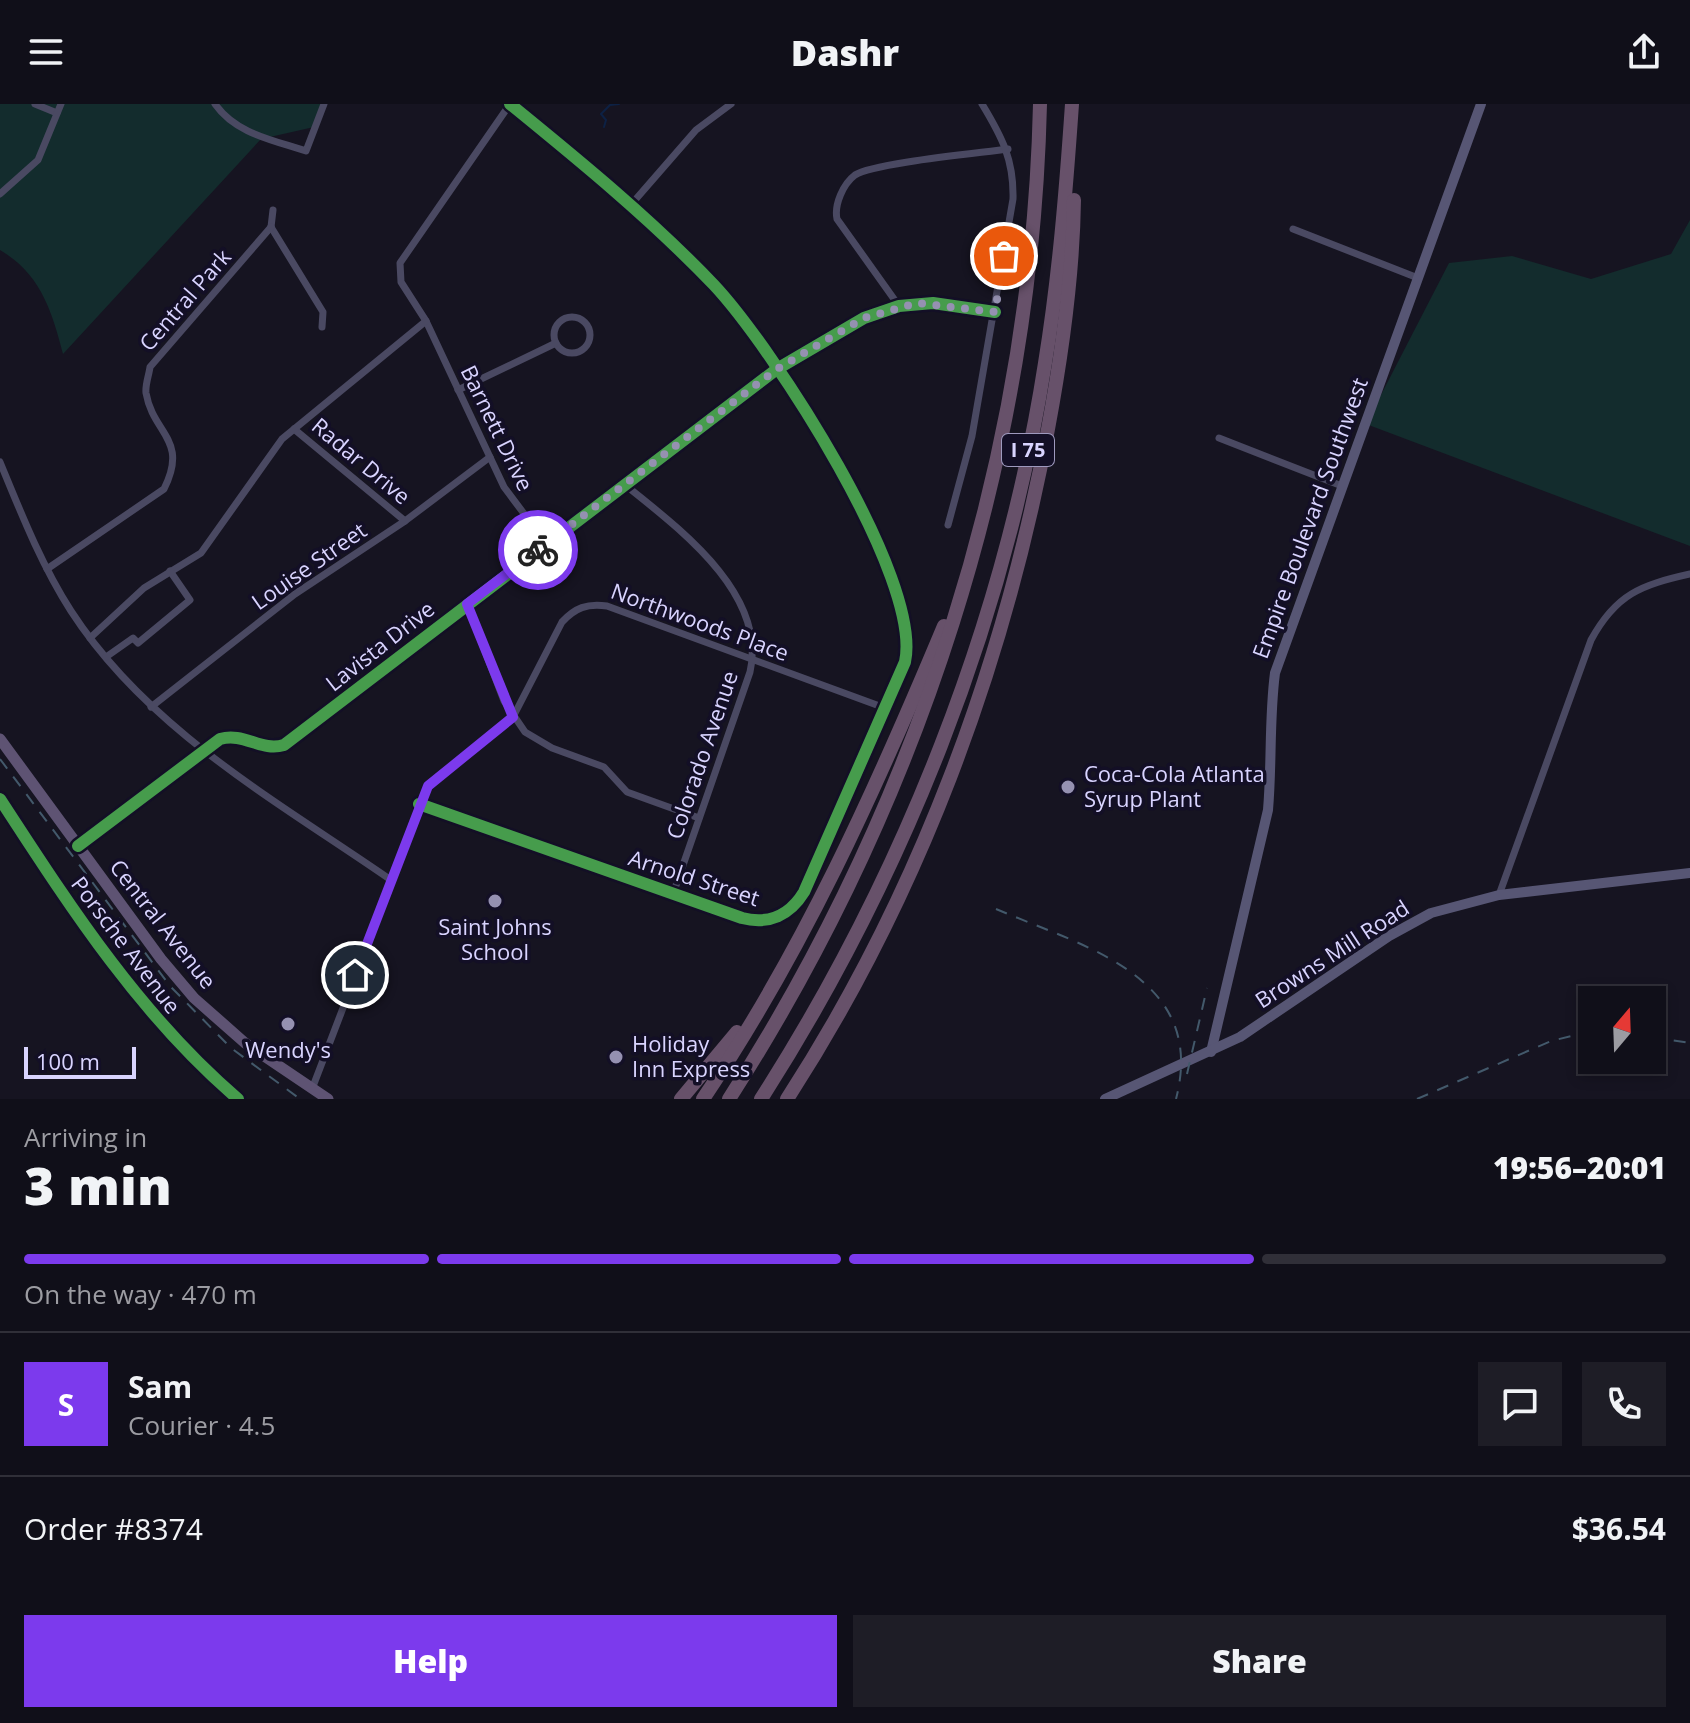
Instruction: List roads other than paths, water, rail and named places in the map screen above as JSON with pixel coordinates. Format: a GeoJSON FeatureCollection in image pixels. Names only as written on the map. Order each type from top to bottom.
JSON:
{"type":"FeatureCollection","features":[{"type":"Feature","properties":{"kind":"highway","name":"I 75"},"geometry":{"type":"LineString","coordinates":[[729,1099],[799,985],[882,817],[919,727],[992,480],[1018,341],[1032,235],[1040,104]]}},
{"type":"Feature","properties":{"kind":"highway","name":"I 75"},"geometry":{"type":"LineString","coordinates":[[761,1099],[835,974],[924,783],[983,620],[1020,488],[1045,364],[1064,221],[1072,104]]}},
{"type":"Feature","properties":{"kind":"highway"},"geometry":{"type":"LineString","coordinates":[[789,1099],[885,924],[915,861],[965,738],[1009,600],[1043,453],[1067,306],[1074,225],[1072,104]]}},
{"type":"Feature","properties":{"kind":"highway"},"geometry":{"type":"LineString","coordinates":[[703,1099],[774,984],[857,829],[965,574]]}},
{"type":"Feature","properties":{"kind":"highway"},"geometry":{"type":"LineString","coordinates":[[750,1099],[825,972],[909,798],[924,783]]}},
{"type":"Feature","properties":{"kind":"highway"},"geometry":{"type":"LineString","coordinates":[[681,1099],[774,984]]}},
{"type":"Feature","properties":{"kind":"main road","name":"Central Avenue"},"geometry":{"type":"LineString","coordinates":[[0,739],[194,998],[245,1043],[328,1099]]}},
{"type":"Feature","properties":{"kind":"street"},"geometry":{"type":"LineString","coordinates":[[35,104],[57,113]]}},
{"type":"Feature","properties":{"kind":"street"},"geometry":{"type":"LineString","coordinates":[[0,194],[38,160],[61,104]]}},
{"type":"Feature","properties":{"kind":"street"},"geometry":{"type":"LineString","coordinates":[[215,104],[234,125],[306,151],[324,104]]}},
{"type":"Feature","properties":{"kind":"street","name":"Arnold Street"},"geometry":{"type":"LineString","coordinates":[[419,804],[752,921],[773,919],[791,909],[804,892],[885,708],[908,646],[907,627],[896,590],[858,499],[777,369],[716,287],[510,104]]}},
{"type":"Feature","properties":{"kind":"street","name":"Barnett Drive"},"geometry":{"type":"LineString","coordinates":[[510,104],[400,263],[401,282],[426,321],[512,501],[546,543]]}},
{"type":"Feature","properties":{"kind":"street"},"geometry":{"type":"LineString","coordinates":[[629,207],[696,130],[731,104]]}},
{"type":"Feature","properties":{"kind":"street"},"geometry":{"type":"LineString","coordinates":[[948,525],[972,436],[1013,199],[1014,170],[1008,149],[982,104]]}},
{"type":"Feature","properties":{"kind":"street","name":"Empire Boulevard Southwest"},"geometry":{"type":"LineString","coordinates":[[1211,1052],[1268,810],[1272,771],[1270,710],[1275,673],[1481,104]]}},
{"type":"Feature","properties":{"kind":"street"},"geometry":{"type":"LineString","coordinates":[[899,306],[837,219],[836,206],[847,184],[868,170],[1008,149]]}},
{"type":"Feature","properties":{"kind":"street"},"geometry":{"type":"LineString","coordinates":[[273,210],[271,227],[323,312],[322,327]]}},
{"type":"Feature","properties":{"kind":"street","name":"Central Park"},"geometry":{"type":"LineString","coordinates":[[47,569],[164,489],[172,474],[172,443],[152,412],[146,390],[150,367],[271,227]]}},
{"type":"Feature","properties":{"kind":"street"},"geometry":{"type":"LineString","coordinates":[[1293,229],[1418,278]]}},
{"type":"Feature","properties":{"kind":"street","name":"Lavista Drive"},"geometry":{"type":"LineString","coordinates":[[78,846],[204,750],[230,736],[271,749],[284,745],[777,369],[864,318],[899,306],[933,303],[995,312]]}},
{"type":"Feature","properties":{"kind":"street"},"geometry":{"type":"LineString","coordinates":[[578,318],[587,325],[589,342],[581,351],[564,352],[556,343],[554,331],[560,321],[578,318]]}},
{"type":"Feature","properties":{"kind":"street"},"geometry":{"type":"LineString","coordinates":[[90,638],[144,588],[201,553],[273,450],[294,429],[426,321]]}},
{"type":"Feature","properties":{"kind":"street"},"geometry":{"type":"LineString","coordinates":[[458,390],[556,343]]}},
{"type":"Feature","properties":{"kind":"street","name":"Radar Drive"},"geometry":{"type":"LineString","coordinates":[[294,429],[405,521]]}},
{"type":"Feature","properties":{"kind":"street"},"geometry":{"type":"LineString","coordinates":[[1219,438],[1342,486]]}},
{"type":"Feature","properties":{"kind":"street","name":"Louise Street"},"geometry":{"type":"LineString","coordinates":[[151,707],[295,594],[405,521],[490,457]]}},
{"type":"Feature","properties":{"kind":"street"},"geometry":{"type":"LineString","coordinates":[[0,462],[47,569],[90,638],[151,707],[204,750],[391,880]]}},
{"type":"Feature","properties":{"kind":"street","name":"Colorado Avenue"},"geometry":{"type":"LineString","coordinates":[[624,484],[682,531],[721,570],[749,632],[753,660],[673,894]]}},
{"type":"Feature","properties":{"kind":"street"},"geometry":{"type":"LineString","coordinates":[[106,657],[133,638],[138,643],[190,600],[170,571]]}},
{"type":"Feature","properties":{"kind":"street"},"geometry":{"type":"LineString","coordinates":[[1499,895],[1591,640],[1603,618],[1636,590],[1690,574]]}},
{"type":"Feature","properties":{"kind":"street"},"geometry":{"type":"LineString","coordinates":[[467,604],[513,717],[540,743],[604,767],[627,792],[699,818]]}},
{"type":"Feature","properties":{"kind":"street","name":"Northwoods Place"},"geometry":{"type":"LineString","coordinates":[[513,717],[562,622],[585,605],[607,606],[885,708]]}},
{"type":"Feature","properties":{"kind":"street"},"geometry":{"type":"LineString","coordinates":[[312,1089],[428,786],[513,717]]}},
{"type":"Feature","properties":{"kind":"street","name":"Porsche Avenue"},"geometry":{"type":"LineString","coordinates":[[0,799],[122,980],[180,1045],[238,1099]]}},
{"type":"Feature","properties":{"kind":"street","name":"Browns Mill Road"},"geometry":{"type":"LineString","coordinates":[[1105,1099],[1211,1052],[1267,1020],[1410,924],[1453,905],[1499,895],[1690,873]]}},
{"type":"Feature","properties":{"kind":"waterway"},"geometry":{"type":"LineString","coordinates":[[604,127],[606,120],[601,114],[610,105],[619,104]]}},
{"type":"Feature","properties":{"kind":"railway"},"geometry":{"type":"LineString","coordinates":[[0,759],[170,986],[231,1048],[300,1099]]}},
{"type":"Feature","properties":{"kind":"railway"},"geometry":{"type":"LineString","coordinates":[[996,909],[1099,953],[1130,972],[1156,995],[1173,1023],[1181,1057],[1176,1099]]}},
{"type":"Feature","properties":{"kind":"railway"},"geometry":{"type":"LineString","coordinates":[[1187,1074],[1207,988]]}},
{"type":"Feature","properties":{"kind":"railway"},"geometry":{"type":"LineString","coordinates":[[1417,1099],[1551,1041],[1578,1034]]}},
{"type":"Feature","properties":{"kind":"railway"},"geometry":{"type":"LineString","coordinates":[[1666,1039],[1690,1043]]}},
{"type":"Feature","properties":{"kind":"place","name":"Coca-Cola Atlanta Syrup Plant"},"geometry":{"type":"Point","coordinates":[1068,787]}},
{"type":"Feature","properties":{"kind":"place","name":"Saint Johns School"},"geometry":{"type":"Point","coordinates":[495,901]}},
{"type":"Feature","properties":{"kind":"place","name":"Wendy's"},"geometry":{"type":"Point","coordinates":[288,1024]}},
{"type":"Feature","properties":{"kind":"place","name":"Holiday Inn Express"},"geometry":{"type":"Point","coordinates":[616,1057]}}]}
